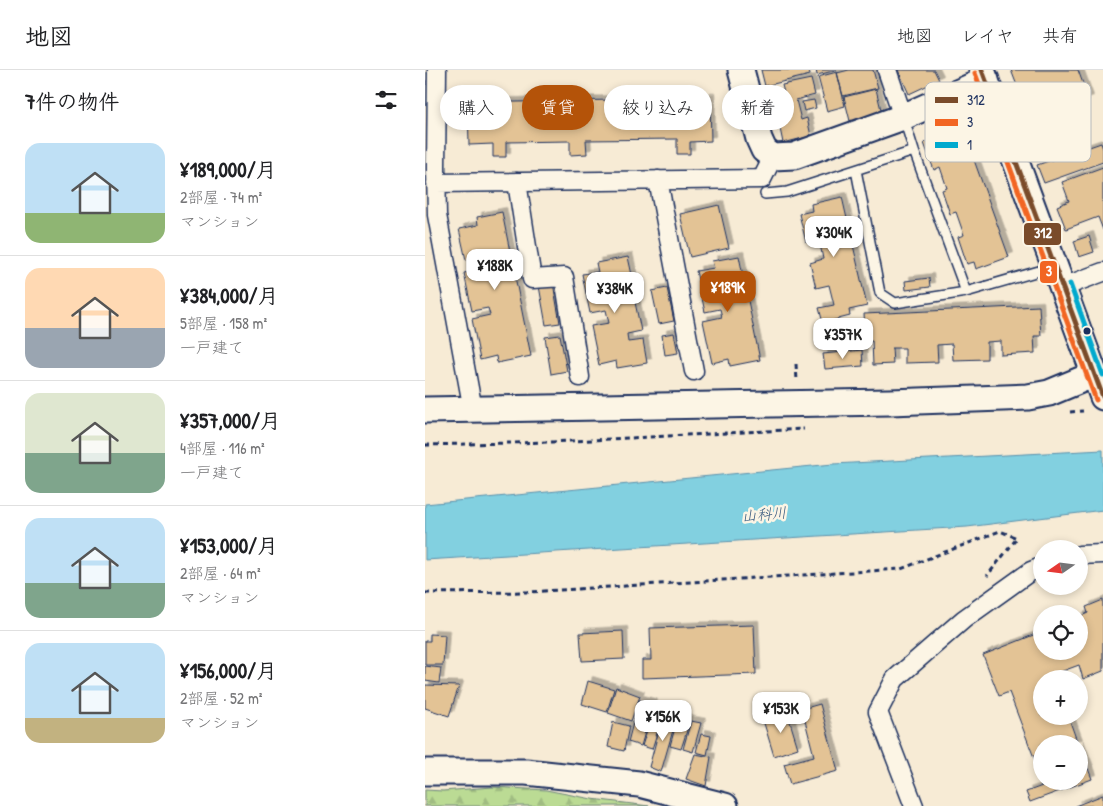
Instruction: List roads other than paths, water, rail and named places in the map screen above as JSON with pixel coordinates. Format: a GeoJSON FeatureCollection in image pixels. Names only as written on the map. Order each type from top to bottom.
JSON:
{"type":"FeatureCollection","features":[{"type":"Feature","properties":{"kind":"street"},"geometry":{"type":"LineString","coordinates":[[437,70],[432,173],[437,215],[473,410]]}},
{"type":"Feature","properties":{"kind":"street"},"geometry":{"type":"LineString","coordinates":[[741,70],[759,139],[764,150],[773,157],[794,156],[903,118],[925,106]]}},
{"type":"Feature","properties":{"kind":"street"},"geometry":{"type":"LineString","coordinates":[[887,70],[903,118]]}},
{"type":"Feature","properties":{"kind":"street"},"geometry":{"type":"LineString","coordinates":[[971,82],[984,75]]}},
{"type":"Feature","properties":{"kind":"street"},"geometry":{"type":"LineString","coordinates":[[432,173],[517,182],[762,179],[773,157]]}},
{"type":"Feature","properties":{"kind":"street"},"geometry":{"type":"LineString","coordinates":[[425,410],[881,402],[1028,397],[1099,385],[1016,162]]}},
{"type":"Feature","properties":{"kind":"street"},"geometry":{"type":"LineString","coordinates":[[658,180],[694,371]]}},
{"type":"Feature","properties":{"kind":"street"},"geometry":{"type":"LineString","coordinates":[[517,182],[532,279],[564,278],[580,376]]}},
{"type":"Feature","properties":{"kind":"street"},"geometry":{"type":"LineString","coordinates":[[1059,277],[1103,272]]}},
{"type":"Feature","properties":{"kind":"street"},"geometry":{"type":"LineString","coordinates":[[1088,555],[1103,554]]}},
{"type":"Feature","properties":{"kind":"street"},"geometry":{"type":"LineString","coordinates":[[914,806],[878,712],[895,679],[964,619],[1033,570]]}},
{"type":"Feature","properties":{"kind":"street"},"geometry":{"type":"LineString","coordinates":[[425,772],[526,772],[639,784],[682,800],[725,806]]}},
{"type":"Feature","properties":{"kind":"lane"},"geometry":{"type":"LineString","coordinates":[[903,118],[913,151],[966,292]]}},
{"type":"Feature","properties":{"kind":"lane"},"geometry":{"type":"LineString","coordinates":[[765,194],[787,192],[913,151]]}},
{"type":"Feature","properties":{"kind":"lane"},"geometry":{"type":"LineString","coordinates":[[856,170],[879,293],[895,303],[1059,277]]}},
{"type":"Feature","properties":{"kind":"water","name":"山科川"},"geometry":{"type":"Polygon","coordinates":[[[1103,450],[1103,510],[967,527],[425,560],[425,504],[833,464],[1103,450]]]}}]}
